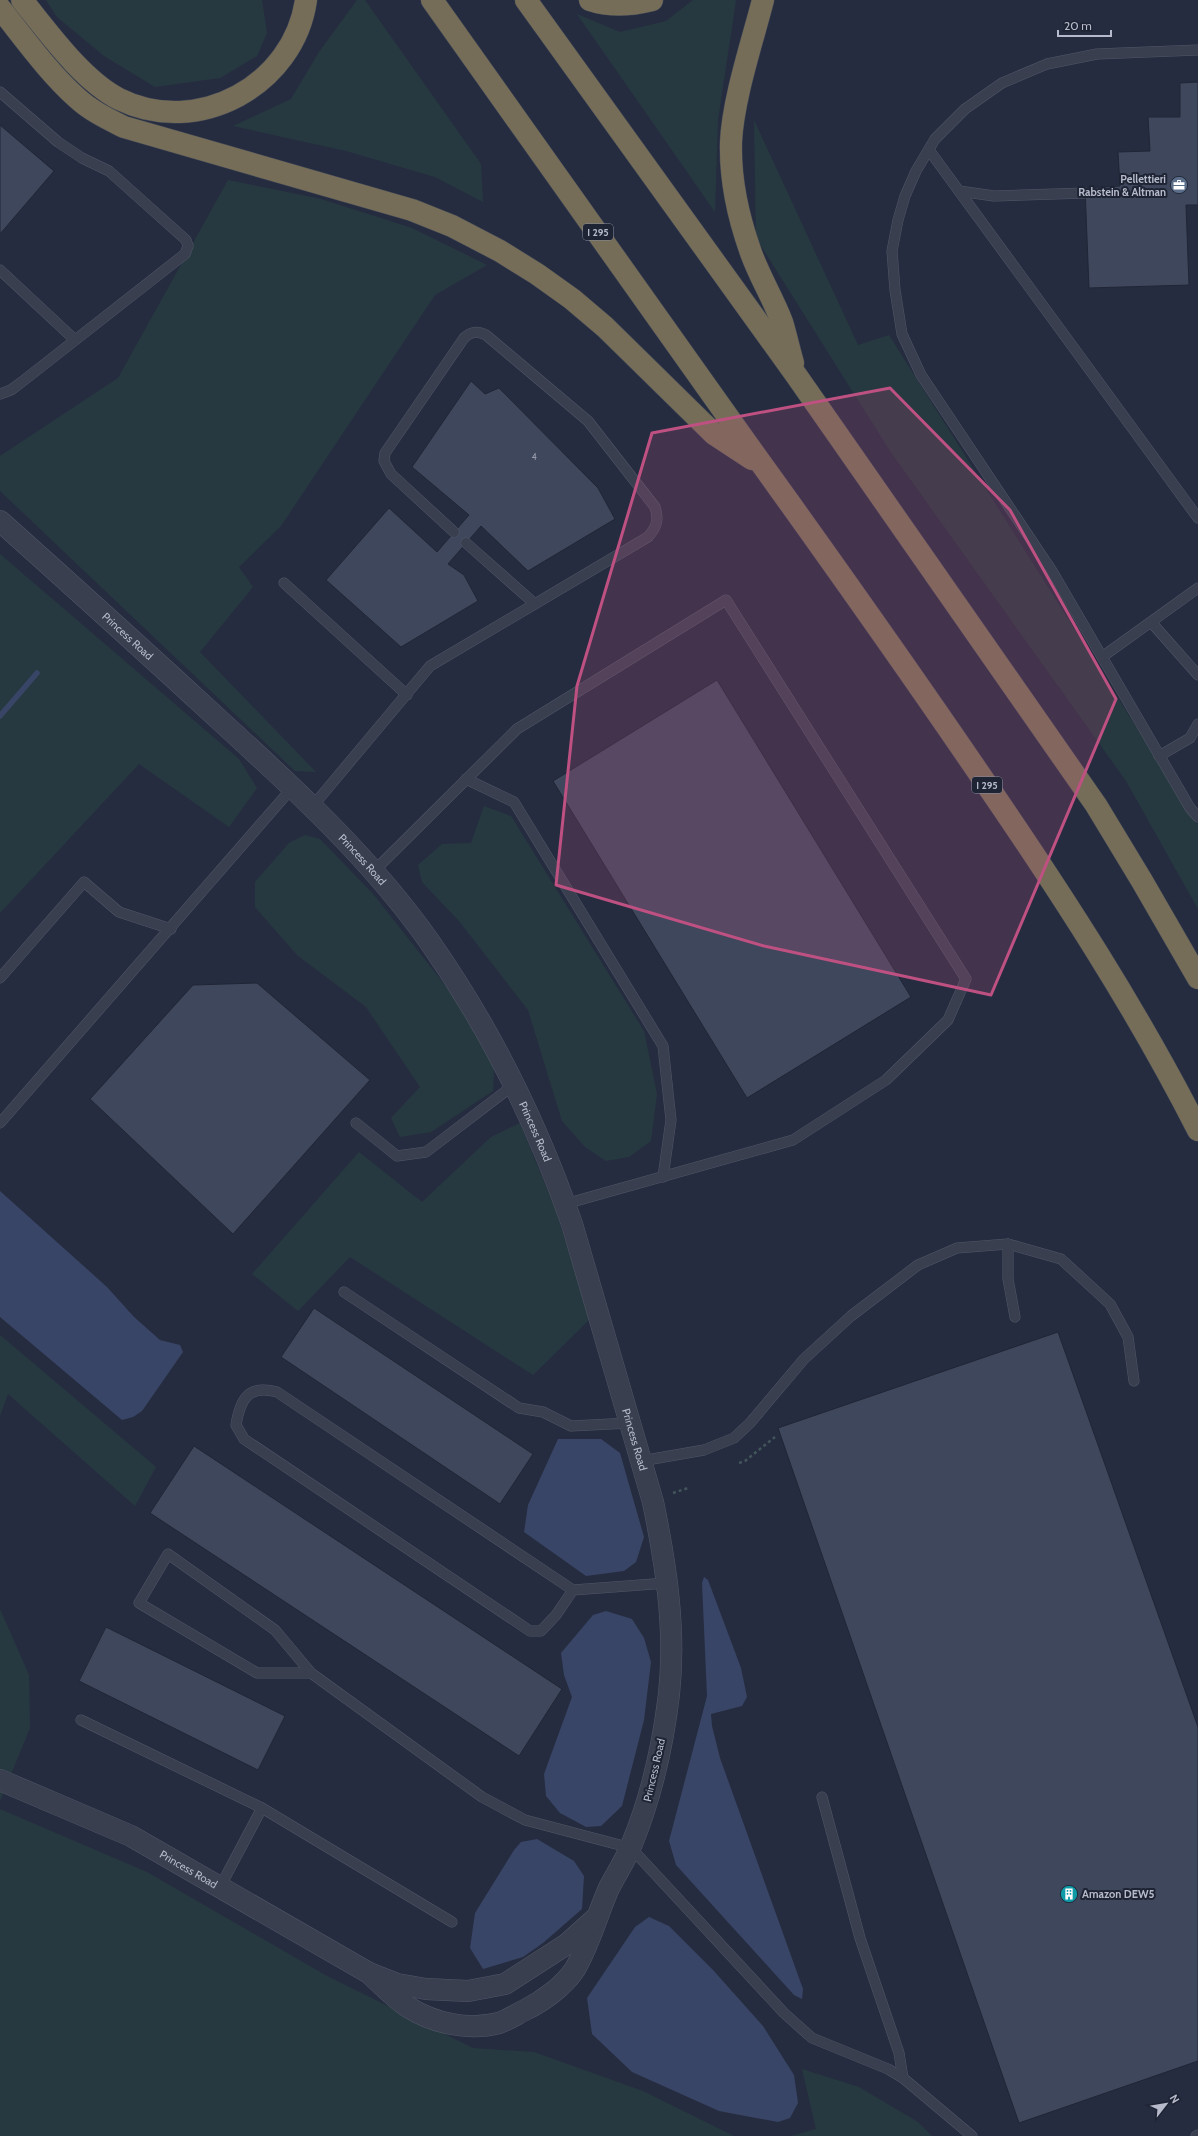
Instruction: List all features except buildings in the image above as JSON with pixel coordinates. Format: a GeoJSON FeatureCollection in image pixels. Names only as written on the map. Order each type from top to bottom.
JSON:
{"type":"FeatureCollection","features":[{"type":"Feature","properties":{"kind":"highway"},"geometry":{"type":"LineString","coordinates":[[22,0],[57,44],[81,69],[108,92],[120,99],[143,108],[178,112],[210,108],[234,99],[251,89],[270,73],[286,54],[297,34],[306,0]]}},
{"type":"Feature","properties":{"kind":"highway","name":"I 295"},"geometry":{"type":"LineString","coordinates":[[432,0],[899,656],[1032,850],[1092,943],[1144,1030],[1198,1130]]}},
{"type":"Feature","properties":{"kind":"highway"},"geometry":{"type":"LineString","coordinates":[[526,0],[796,375],[1096,805],[1142,880],[1198,978]]}},
{"type":"Feature","properties":{"kind":"highway"},"geometry":{"type":"LineString","coordinates":[[590,0],[618,5],[640,3],[652,0]]}},
{"type":"Feature","properties":{"kind":"highway"},"geometry":{"type":"LineString","coordinates":[[763,0],[736,109],[731,141],[732,174],[738,207],[749,248],[762,282],[781,321],[796,375]]}},
{"type":"Feature","properties":{"kind":"highway"},"geometry":{"type":"LineString","coordinates":[[0,8],[42,60],[78,98],[100,114],[124,127],[412,210],[452,226],[500,251],[537,274],[572,299],[605,327],[714,434],[761,464]]}},
{"type":"Feature","properties":{"kind":"street","name":"Princess Road"},"geometry":{"type":"LineString","coordinates":[[0,521],[293,787],[373,872],[428,939],[467,997],[515,1084],[533,1121],[565,1204],[653,1502],[663,1549],[667,1583],[671,1645],[669,1694],[653,1779],[643,1816],[630,1848],[596,1918],[591,1939],[574,1970],[554,1992],[533,2006],[499,2023],[474,2025],[441,2022],[407,2006],[369,1973]]}},
{"type":"Feature","properties":{"kind":"street","name":"Princess Road"},"geometry":{"type":"LineString","coordinates":[[0,1780],[131,1836],[369,1973],[397,1984],[426,1989],[468,1991],[505,1984],[567,1944],[596,1918]]}},
{"type":"Feature","properties":{"kind":"lane"},"geometry":{"type":"LineString","coordinates":[[1198,50],[1097,54],[1047,64],[1002,83],[964,109],[935,139],[916,171],[905,196],[898,220],[892,252],[895,290],[902,334],[921,376],[1052,571],[1159,756],[1190,808],[1198,817]]}},
{"type":"Feature","properties":{"kind":"lane"},"geometry":{"type":"LineString","coordinates":[[0,92],[58,142],[82,158],[109,171],[186,240],[188,246],[185,254],[11,390],[0,394]]}},
{"type":"Feature","properties":{"kind":"lane"},"geometry":{"type":"LineString","coordinates":[[928,150],[1198,518]]}},
{"type":"Feature","properties":{"kind":"lane"},"geometry":{"type":"LineString","coordinates":[[959,191],[994,196],[1085,193]]}},
{"type":"Feature","properties":{"kind":"lane"},"geometry":{"type":"LineString","coordinates":[[0,270],[75,340]]}},
{"type":"Feature","properties":{"kind":"lane"},"geometry":{"type":"LineString","coordinates":[[312,808],[430,666],[648,536],[655,530],[658,515],[655,507],[588,421],[486,335],[477,332],[470,333],[464,338],[385,453],[384,461],[391,474],[454,532]]}},
{"type":"Feature","properties":{"kind":"lane"},"geometry":{"type":"LineString","coordinates":[[466,543],[535,604]]}},
{"type":"Feature","properties":{"kind":"lane"},"geometry":{"type":"LineString","coordinates":[[284,583],[406,695]]}},
{"type":"Feature","properties":{"kind":"lane"},"geometry":{"type":"LineString","coordinates":[[1102,657],[1198,588]]}},
{"type":"Feature","properties":{"kind":"lane"},"geometry":{"type":"LineString","coordinates":[[373,872],[517,729],[726,600],[966,979],[948,1020],[886,1080],[793,1140],[565,1204]]}},
{"type":"Feature","properties":{"kind":"lane"},"geometry":{"type":"LineString","coordinates":[[1151,622],[1198,675]]}},
{"type":"Feature","properties":{"kind":"lane"},"geometry":{"type":"LineString","coordinates":[[1159,756],[1190,738],[1198,724]]}},
{"type":"Feature","properties":{"kind":"lane"},"geometry":{"type":"LineString","coordinates":[[466,779],[514,802],[663,1046],[671,1120],[663,1177]]}},
{"type":"Feature","properties":{"kind":"lane"},"geometry":{"type":"LineString","coordinates":[[0,1123],[171,929],[293,787]]}},
{"type":"Feature","properties":{"kind":"lane"},"geometry":{"type":"LineString","coordinates":[[0,978],[84,882],[119,912],[171,929]]}},
{"type":"Feature","properties":{"kind":"lane"},"geometry":{"type":"LineString","coordinates":[[356,1122],[398,1156],[426,1152],[515,1084]]}},
{"type":"Feature","properties":{"kind":"lane"},"geometry":{"type":"LineString","coordinates":[[1008,1244],[1008,1279],[1015,1317]]}},
{"type":"Feature","properties":{"kind":"lane"},"geometry":{"type":"LineString","coordinates":[[641,1461],[704,1450],[734,1438],[750,1423],[804,1359],[850,1316],[918,1266],[956,1248],[1008,1244],[1061,1259],[1110,1304],[1128,1337],[1134,1381]]}},
{"type":"Feature","properties":{"kind":"lane"},"geometry":{"type":"LineString","coordinates":[[344,1292],[518,1408],[543,1412],[572,1426],[630,1423]]}},
{"type":"Feature","properties":{"kind":"lane"},"geometry":{"type":"LineString","coordinates":[[573,1590],[556,1616],[542,1631],[530,1631],[244,1439],[236,1425],[239,1407],[248,1394],[264,1388],[277,1392],[573,1590],[667,1583]]}},
{"type":"Feature","properties":{"kind":"lane"},"geometry":{"type":"LineString","coordinates":[[311,1674],[257,1673],[139,1603],[168,1554],[275,1630],[311,1674],[482,1797],[525,1820],[630,1848],[784,2013],[812,2038],[888,2069],[903,2078],[972,2136]]}},
{"type":"Feature","properties":{"kind":"lane"},"geometry":{"type":"LineString","coordinates":[[81,1720],[262,1808],[452,1922]]}},
{"type":"Feature","properties":{"kind":"lane"},"geometry":{"type":"LineString","coordinates":[[822,1797],[860,1938],[892,2032],[903,2078]]}},
{"type":"Feature","properties":{"kind":"lane"},"geometry":{"type":"LineString","coordinates":[[220,1887],[262,1808]]}},
{"type":"Feature","properties":{"kind":"path"},"geometry":{"type":"LineString","coordinates":[[739,1463],[745,1461],[774,1437]]}},
{"type":"Feature","properties":{"kind":"path"},"geometry":{"type":"LineString","coordinates":[[673,1493],[688,1488]]}},
{"type":"Feature","properties":{"kind":"highlighted area"},"geometry":{"type":"Polygon","coordinates":[[[890,388],[1010,510],[1116,699],[991,995],[764,946],[556,885],[577,686],[652,433],[890,388]]]}},
{"type":"Feature","properties":{"kind":"shaded area"},"geometry":{"type":"Polygon","coordinates":[[[46,0],[262,0],[267,33],[257,56],[220,78],[155,87],[104,56],[57,17],[46,0]]]}},
{"type":"Feature","properties":{"kind":"shaded area"},"geometry":{"type":"Polygon","coordinates":[[[357,0],[365,0],[481,164],[483,202],[435,177],[346,151],[233,126],[291,99],[319,52],[357,0]]]}},
{"type":"Feature","properties":{"kind":"shaded area"},"geometry":{"type":"Polygon","coordinates":[[[693,0],[736,0],[718,120],[715,212],[577,14],[620,32],[666,21],[693,0]]]}},
{"type":"Feature","properties":{"kind":"shaded area"},"geometry":{"type":"Polygon","coordinates":[[[754,120],[858,345],[889,335],[1198,825],[1198,909],[1126,781],[890,451],[756,238],[754,120]]]}},
{"type":"Feature","properties":{"kind":"shaded area"},"geometry":{"type":"Polygon","coordinates":[[[228,180],[321,199],[412,228],[487,265],[435,295],[281,526],[239,567],[253,587],[200,652],[316,772],[295,771],[0,491],[0,456],[118,378],[228,180]]]}},
{"type":"Feature","properties":{"kind":"shaded area"},"geometry":{"type":"Polygon","coordinates":[[[0,554],[239,759],[257,788],[229,827],[139,764],[0,913],[0,554]]]}},
{"type":"Feature","properties":{"kind":"shaded area"},"geometry":{"type":"Polygon","coordinates":[[[484,806],[511,816],[644,1031],[657,1094],[651,1141],[629,1157],[606,1161],[585,1147],[562,1121],[528,1010],[459,921],[422,882],[418,865],[442,844],[471,843],[484,806]]]}},
{"type":"Feature","properties":{"kind":"shaded area"},"geometry":{"type":"Polygon","coordinates":[[[305,835],[320,839],[373,894],[456,999],[494,1068],[493,1091],[431,1132],[400,1137],[391,1118],[420,1087],[366,1007],[297,955],[255,907],[255,882],[289,843],[305,835]]]}},
{"type":"Feature","properties":{"kind":"shaded area"},"geometry":{"type":"Polygon","coordinates":[[[520,1123],[555,1208],[590,1319],[533,1375],[350,1257],[298,1311],[252,1274],[359,1152],[422,1202],[491,1137],[520,1123]]]}},
{"type":"Feature","properties":{"kind":"shaded area"},"geometry":{"type":"Polygon","coordinates":[[[0,1335],[156,1467],[135,1506],[8,1394],[0,1416],[0,1335]]]}},
{"type":"Feature","properties":{"kind":"shaded area"},"geometry":{"type":"Polygon","coordinates":[[[0,1609],[29,1675],[30,1728],[0,1801],[0,1609]]]}},
{"type":"Feature","properties":{"kind":"shaded area"},"geometry":{"type":"Polygon","coordinates":[[[0,1809],[147,1872],[327,1976],[473,2048],[534,2052],[643,2091],[734,2136],[0,2136],[0,1809]]]}},
{"type":"Feature","properties":{"kind":"shaded area"},"geometry":{"type":"Polygon","coordinates":[[[802,2069],[859,2087],[918,2122],[932,2136],[791,2136],[816,2129],[802,2069]]]}},
{"type":"Feature","properties":{"kind":"water"},"geometry":{"type":"Polygon","coordinates":[[[0,1191],[107,1287],[134,1317],[160,1340],[180,1345],[183,1352],[142,1411],[133,1417],[122,1420],[0,1317],[0,1191]]]}},
{"type":"Feature","properties":{"kind":"water"},"geometry":{"type":"Polygon","coordinates":[[[558,1439],[601,1439],[620,1453],[644,1537],[636,1562],[624,1571],[586,1576],[524,1532],[528,1505],[558,1439]]]}},
{"type":"Feature","properties":{"kind":"water"},"geometry":{"type":"Polygon","coordinates":[[[704,1577],[708,1580],[741,1668],[747,1697],[742,1706],[711,1714],[712,1726],[720,1758],[803,1989],[802,1999],[794,1995],[676,1865],[669,1841],[707,1696],[702,1583],[704,1577]]]}},
{"type":"Feature","properties":{"kind":"water"},"geometry":{"type":"Polygon","coordinates":[[[606,1611],[632,1619],[644,1638],[651,1662],[644,1720],[622,1806],[601,1826],[586,1827],[560,1813],[546,1796],[544,1774],[572,1697],[564,1675],[561,1653],[593,1615],[606,1611]]]}},
{"type":"Feature","properties":{"kind":"water"},"geometry":{"type":"Polygon","coordinates":[[[537,1839],[574,1861],[584,1876],[582,1909],[543,1943],[523,1957],[483,1969],[470,1948],[475,1913],[514,1850],[521,1842],[537,1839]]]}},
{"type":"Feature","properties":{"kind":"water"},"geometry":{"type":"Polygon","coordinates":[[[649,1917],[669,1926],[713,1970],[763,2026],[794,2075],[798,2103],[790,2118],[778,2122],[719,2111],[632,2072],[592,2034],[587,1998],[635,1927],[649,1917]]]}},
{"type":"Feature","properties":{"kind":"waterway"},"geometry":{"type":"LineString","coordinates":[[0,716],[37,673]]}},
{"type":"Feature","properties":{"kind":"place","name":"Pellettieri Rabstein & Altman"},"geometry":{"type":"Point","coordinates":[1179,185]}},
{"type":"Feature","properties":{"kind":"place","name":"Amazon DEW5"},"geometry":{"type":"Point","coordinates":[1069,1894]}}]}
